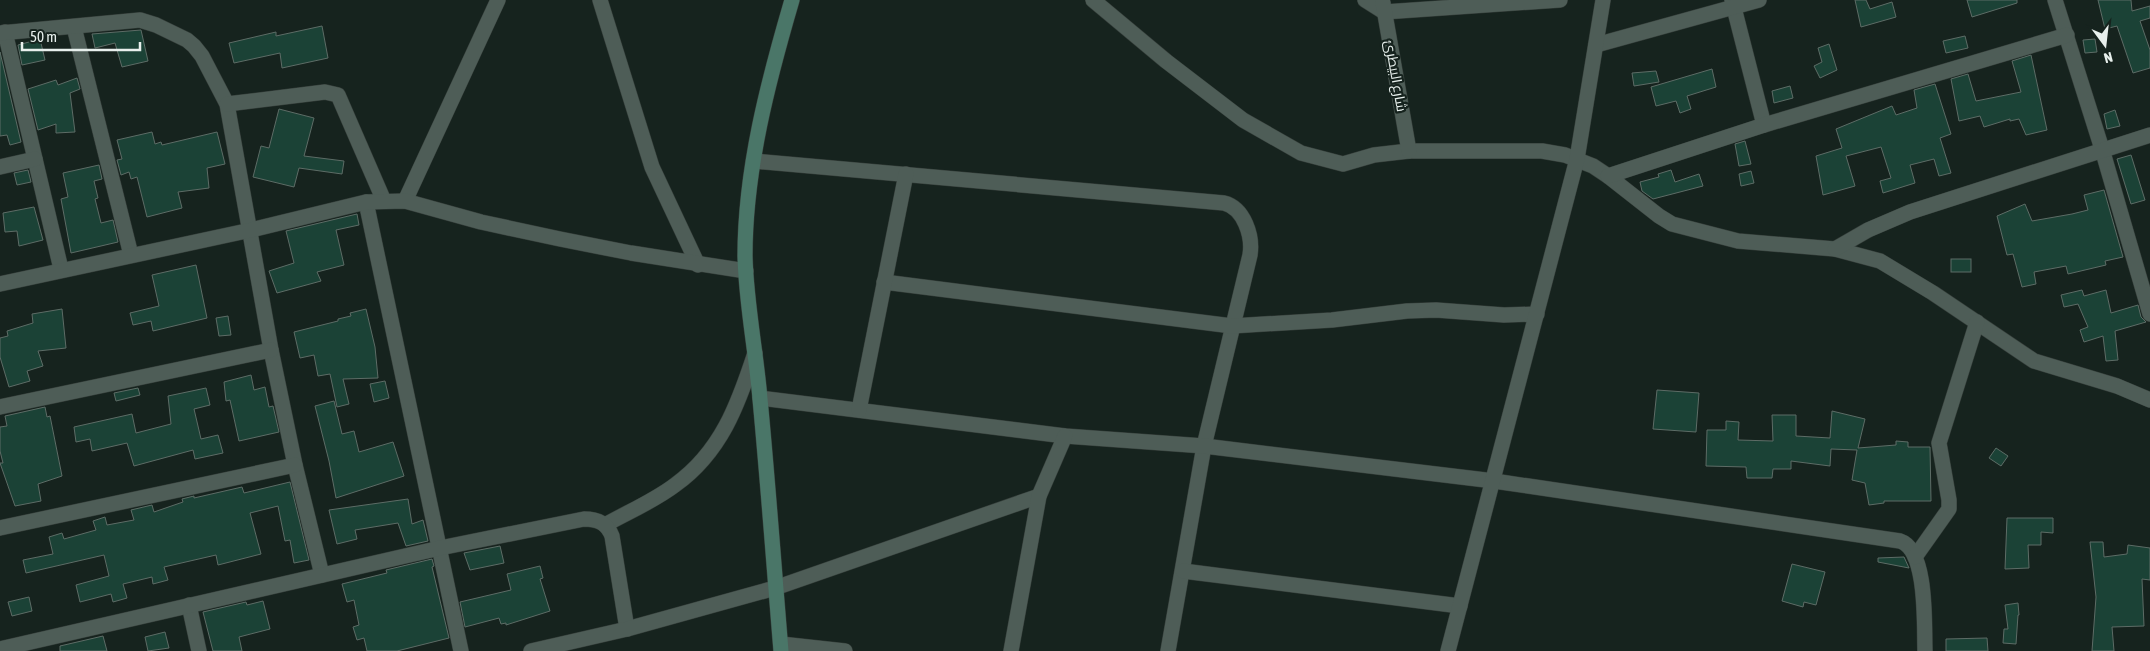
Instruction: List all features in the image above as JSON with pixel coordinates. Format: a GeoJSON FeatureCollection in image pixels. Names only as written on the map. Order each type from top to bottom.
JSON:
{"type":"FeatureCollection","features":[{"type":"Feature","properties":{"kind":"main road"},"geometry":{"type":"LineString","coordinates":[[781,648],[760,398],[746,271],[746,227],[754,161],[767,91],[792,0]]}},
{"type":"Feature","properties":{"kind":"street"},"geometry":{"type":"LineString","coordinates":[[405,201],[498,0]]}},
{"type":"Feature","properties":{"kind":"street"},"geometry":{"type":"LineString","coordinates":[[600,0],[652,167],[698,265]]}},
{"type":"Feature","properties":{"kind":"street"},"geometry":{"type":"LineString","coordinates":[[1093,0],[1166,61],[1244,120],[1291,148],[1314,157],[1341,164],[1374,155],[1409,151],[1542,150],[1577,159],[1608,176],[1665,220],[1683,227],[1738,241],[1835,249],[1880,261],[1977,322],[2034,361],[2117,386],[2150,400]]}},
{"type":"Feature","properties":{"kind":"street"},"geometry":{"type":"LineString","coordinates":[[1366,0],[1383,6],[1560,0]]}},
{"type":"Feature","properties":{"kind":"street"},"geometry":{"type":"LineString","coordinates":[[1448,651],[1577,159],[1603,0]]}},
{"type":"Feature","properties":{"kind":"street"},"geometry":{"type":"LineString","coordinates":[[1596,45],[1733,4],[1760,0]]}},
{"type":"Feature","properties":{"kind":"street"},"geometry":{"type":"LineString","coordinates":[[2055,0],[2102,149],[2150,314]]}},
{"type":"Feature","properties":{"kind":"street"},"geometry":{"type":"LineString","coordinates":[[1733,4],[1764,125]]}},
{"type":"Feature","properties":{"kind":"street","name":"شارع البيطرئ"},"geometry":{"type":"LineString","coordinates":[[1383,6],[1409,151]]}},
{"type":"Feature","properties":{"kind":"street"},"geometry":{"type":"LineString","coordinates":[[61,270],[3,33],[140,20],[156,24],[187,40],[202,56],[227,104],[271,350],[295,465],[322,576]]}},
{"type":"Feature","properties":{"kind":"street"},"geometry":{"type":"LineString","coordinates":[[74,27],[131,255]]}},
{"type":"Feature","properties":{"kind":"street"},"geometry":{"type":"LineString","coordinates":[[1608,176],[1764,125],[2067,36]]}},
{"type":"Feature","properties":{"kind":"street"},"geometry":{"type":"LineString","coordinates":[[227,104],[325,92],[338,96],[384,201]]}},
{"type":"Feature","properties":{"kind":"street"},"geometry":{"type":"LineString","coordinates":[[1835,249],[1868,230],[1910,212],[2150,135]]}},
{"type":"Feature","properties":{"kind":"street"},"geometry":{"type":"LineString","coordinates":[[0,166],[35,159]]}},
{"type":"Feature","properties":{"kind":"street"},"geometry":{"type":"LineString","coordinates":[[754,161],[1231,205],[1241,214],[1250,236],[1251,250],[1204,446],[1168,651]]}},
{"type":"Feature","properties":{"kind":"street"},"geometry":{"type":"LineString","coordinates":[[859,410],[906,174]]}},
{"type":"Feature","properties":{"kind":"street"},"geometry":{"type":"LineString","coordinates":[[0,284],[250,230],[366,202],[384,201],[405,201],[481,222],[622,251],[698,265],[746,271]]}},
{"type":"Feature","properties":{"kind":"street"},"geometry":{"type":"LineString","coordinates":[[366,202],[461,651]]}},
{"type":"Feature","properties":{"kind":"street"},"geometry":{"type":"LineString","coordinates":[[884,282],[1232,326],[1332,320],[1407,311],[1436,310],[1504,315],[1537,314]]}},
{"type":"Feature","properties":{"kind":"street"},"geometry":{"type":"LineString","coordinates":[[1915,557],[1948,509],[1949,500],[1939,443],[1977,322]]}},
{"type":"Feature","properties":{"kind":"street"},"geometry":{"type":"LineString","coordinates":[[0,407],[271,350]]}},
{"type":"Feature","properties":{"kind":"street"},"geometry":{"type":"LineString","coordinates":[[605,525],[674,486],[709,453],[734,413],[755,353]]}},
{"type":"Feature","properties":{"kind":"street"},"geometry":{"type":"LineString","coordinates":[[760,398],[1065,436],[1204,446],[1494,481],[1895,540],[1907,544],[1915,557],[1921,575],[1925,651]]}},
{"type":"Feature","properties":{"kind":"street"},"geometry":{"type":"LineString","coordinates":[[1011,651],[1038,496],[1065,436]]}},
{"type":"Feature","properties":{"kind":"street"},"geometry":{"type":"LineString","coordinates":[[0,528],[295,465]]}},
{"type":"Feature","properties":{"kind":"street"},"geometry":{"type":"LineString","coordinates":[[531,651],[627,629],[775,588],[1038,496]]}},
{"type":"Feature","properties":{"kind":"street"},"geometry":{"type":"LineString","coordinates":[[0,649],[440,548],[578,520],[598,521],[610,530],[627,629]]}},
{"type":"Feature","properties":{"kind":"street"},"geometry":{"type":"LineString","coordinates":[[1183,571],[1460,606]]}},
{"type":"Feature","properties":{"kind":"street"},"geometry":{"type":"LineString","coordinates":[[189,606],[199,651]]}},
{"type":"Feature","properties":{"kind":"street"},"geometry":{"type":"LineString","coordinates":[[781,648],[845,651]]}},
{"type":"Feature","properties":{"kind":"building"},"geometry":{"type":"Polygon","coordinates":[[[1855,0],[1866,0],[1870,9],[1892,2],[1896,17],[1861,27],[1855,0]]]}},
{"type":"Feature","properties":{"kind":"building"},"geometry":{"type":"Polygon","coordinates":[[[1967,0],[2017,0],[2017,3],[1972,17],[1967,0]]]}},
{"type":"Feature","properties":{"kind":"building"},"geometry":{"type":"Polygon","coordinates":[[[2098,0],[2131,0],[2132,11],[2150,6],[2150,18],[2140,21],[2150,50],[2150,68],[2133,73],[2117,26],[2105,29],[2098,0]]]}},
{"type":"Feature","properties":{"kind":"building"},"geometry":{"type":"Polygon","coordinates":[[[322,26],[328,58],[282,68],[280,53],[234,63],[229,43],[276,32],[276,36],[322,26]]]}},
{"type":"Feature","properties":{"kind":"building"},"geometry":{"type":"Polygon","coordinates":[[[141,30],[148,61],[122,67],[115,43],[95,48],[92,34],[141,30]]]}},
{"type":"Feature","properties":{"kind":"building"},"geometry":{"type":"Polygon","coordinates":[[[1965,36],[1968,48],[1946,53],[1943,41],[1965,36]]]}},
{"type":"Feature","properties":{"kind":"building"},"geometry":{"type":"Polygon","coordinates":[[[40,39],[45,60],[22,65],[18,45],[40,39]]]}},
{"type":"Feature","properties":{"kind":"building"},"geometry":{"type":"Polygon","coordinates":[[[2095,39],[2097,52],[2085,53],[2083,40],[2095,39]]]}},
{"type":"Feature","properties":{"kind":"building"},"geometry":{"type":"Polygon","coordinates":[[[1829,44],[1837,70],[1820,78],[1814,66],[1822,62],[1818,48],[1829,44]]]}},
{"type":"Feature","properties":{"kind":"building"},"geometry":{"type":"Polygon","coordinates":[[[0,52],[21,142],[10,145],[7,135],[0,136],[0,52]]]}},
{"type":"Feature","properties":{"kind":"building"},"geometry":{"type":"Polygon","coordinates":[[[2031,55],[2047,130],[2026,135],[2019,119],[2010,121],[2010,119],[1984,127],[1980,116],[1959,121],[1951,79],[1968,74],[1976,101],[2021,92],[2012,61],[2031,55]]]}},
{"type":"Feature","properties":{"kind":"building"},"geometry":{"type":"Polygon","coordinates":[[[1712,69],[1716,87],[1687,96],[1691,109],[1680,113],[1676,101],[1656,106],[1651,87],[1712,69]]]}},
{"type":"Feature","properties":{"kind":"building"},"geometry":{"type":"Polygon","coordinates":[[[1656,71],[1659,82],[1634,86],[1632,73],[1656,71]]]}},
{"type":"Feature","properties":{"kind":"building"},"geometry":{"type":"Polygon","coordinates":[[[77,78],[80,89],[70,93],[75,132],[56,133],[56,124],[38,130],[28,89],[56,80],[58,85],[77,78]]]}},
{"type":"Feature","properties":{"kind":"building"},"geometry":{"type":"Polygon","coordinates":[[[1935,84],[1951,134],[1940,138],[1951,173],[1939,176],[1934,159],[1910,165],[1915,183],[1883,193],[1880,181],[1891,178],[1881,147],[1846,156],[1855,186],[1823,195],[1816,156],[1842,148],[1836,129],[1892,106],[1896,115],[1917,108],[1914,90],[1935,84]]]}},
{"type":"Feature","properties":{"kind":"building"},"geometry":{"type":"Polygon","coordinates":[[[1790,86],[1793,98],[1774,103],[1772,91],[1790,86]]]}},
{"type":"Feature","properties":{"kind":"building"},"geometry":{"type":"Polygon","coordinates":[[[279,109],[314,118],[304,156],[344,161],[342,174],[299,168],[294,187],[253,177],[261,146],[269,148],[279,109]]]}},
{"type":"Feature","properties":{"kind":"building"},"geometry":{"type":"Polygon","coordinates":[[[2115,110],[2120,126],[2107,129],[2104,114],[2115,110]]]}},
{"type":"Feature","properties":{"kind":"building"},"geometry":{"type":"Polygon","coordinates":[[[152,132],[155,144],[161,142],[162,145],[217,132],[225,164],[207,168],[209,188],[178,192],[182,208],[147,217],[137,177],[131,179],[129,172],[121,175],[117,160],[122,159],[117,140],[152,132]]]}},
{"type":"Feature","properties":{"kind":"building"},"geometry":{"type":"Polygon","coordinates":[[[1745,141],[1751,164],[1739,166],[1735,144],[1745,141]]]}},
{"type":"Feature","properties":{"kind":"building"},"geometry":{"type":"Polygon","coordinates":[[[2131,155],[2145,200],[2131,204],[2117,159],[2131,155]]]}},
{"type":"Feature","properties":{"kind":"building"},"geometry":{"type":"Polygon","coordinates":[[[99,165],[102,179],[94,181],[98,198],[95,199],[101,223],[113,220],[118,242],[71,253],[61,199],[68,197],[63,173],[99,165]]]}},
{"type":"Feature","properties":{"kind":"building"},"geometry":{"type":"Polygon","coordinates":[[[28,170],[31,182],[17,185],[14,173],[28,170]]]}},
{"type":"Feature","properties":{"kind":"building"},"geometry":{"type":"Polygon","coordinates":[[[1671,170],[1675,182],[1699,174],[1703,186],[1653,199],[1642,191],[1640,182],[1659,177],[1658,174],[1671,170]]]}},
{"type":"Feature","properties":{"kind":"building"},"geometry":{"type":"Polygon","coordinates":[[[1751,171],[1754,183],[1741,186],[1739,174],[1751,171]]]}},
{"type":"Feature","properties":{"kind":"building"},"geometry":{"type":"Polygon","coordinates":[[[2104,190],[2123,257],[2105,261],[2106,265],[2068,274],[2066,266],[2034,272],[2036,284],[2022,287],[2013,254],[2007,255],[1997,216],[2025,204],[2032,221],[2072,214],[2088,210],[2084,195],[2104,190]]]}},
{"type":"Feature","properties":{"kind":"building"},"geometry":{"type":"Polygon","coordinates":[[[34,207],[43,240],[19,246],[17,231],[5,232],[3,213],[34,207]]]}},
{"type":"Feature","properties":{"kind":"building"},"geometry":{"type":"Polygon","coordinates":[[[357,214],[359,225],[336,230],[344,265],[317,272],[321,281],[277,293],[269,271],[294,263],[286,231],[357,214]]]}},
{"type":"Feature","properties":{"kind":"building"},"geometry":{"type":"Polygon","coordinates":[[[1951,259],[1971,259],[1971,272],[1951,272],[1951,259]]]}},
{"type":"Feature","properties":{"kind":"building"},"geometry":{"type":"Polygon","coordinates":[[[196,265],[207,318],[153,331],[151,321],[133,325],[130,313],[159,306],[152,275],[196,265]]]}},
{"type":"Feature","properties":{"kind":"building"},"geometry":{"type":"Polygon","coordinates":[[[2082,290],[2084,296],[2106,290],[2111,313],[2138,305],[2141,317],[2146,322],[2115,331],[2118,360],[2106,361],[2103,336],[2084,342],[2080,330],[2088,327],[2078,304],[2064,307],[2061,295],[2082,290]]]}},
{"type":"Feature","properties":{"kind":"building"},"geometry":{"type":"Polygon","coordinates":[[[62,309],[66,348],[38,351],[43,366],[27,371],[30,381],[9,387],[0,357],[0,338],[8,336],[7,331],[33,323],[32,314],[62,309]]]}},
{"type":"Feature","properties":{"kind":"building"},"geometry":{"type":"Polygon","coordinates":[[[366,309],[375,347],[378,378],[343,379],[349,404],[337,407],[330,374],[318,376],[314,355],[300,358],[294,332],[338,321],[338,319],[351,316],[350,313],[366,309]]]}},
{"type":"Feature","properties":{"kind":"building"},"geometry":{"type":"Polygon","coordinates":[[[228,316],[231,335],[219,336],[216,318],[228,316]]]}},
{"type":"Feature","properties":{"kind":"building"},"geometry":{"type":"Polygon","coordinates":[[[251,375],[254,390],[265,387],[269,407],[273,406],[279,432],[239,441],[230,400],[226,401],[224,382],[251,375]]]}},
{"type":"Feature","properties":{"kind":"building"},"geometry":{"type":"Polygon","coordinates":[[[385,381],[389,398],[374,402],[370,384],[385,381]]]}},
{"type":"Feature","properties":{"kind":"building"},"geometry":{"type":"Polygon","coordinates":[[[138,388],[140,395],[116,401],[114,393],[138,388]]]}},
{"type":"Feature","properties":{"kind":"building"},"geometry":{"type":"Polygon","coordinates":[[[206,388],[210,405],[194,409],[201,439],[218,435],[223,453],[195,459],[193,450],[134,466],[127,443],[92,451],[90,439],[76,442],[74,427],[132,414],[136,433],[171,424],[168,396],[206,388]]]}},
{"type":"Feature","properties":{"kind":"building"},"geometry":{"type":"Polygon","coordinates":[[[1657,390],[1699,393],[1696,432],[1653,429],[1657,390]]]}},
{"type":"Feature","properties":{"kind":"building"},"geometry":{"type":"Polygon","coordinates":[[[334,401],[342,434],[354,431],[359,452],[393,442],[404,476],[336,498],[315,406],[334,401]]]}},
{"type":"Feature","properties":{"kind":"building"},"geometry":{"type":"Polygon","coordinates":[[[45,407],[47,417],[50,416],[62,476],[38,484],[41,501],[15,506],[0,463],[3,463],[0,451],[0,427],[7,426],[5,416],[45,407]]]}},
{"type":"Feature","properties":{"kind":"building"},"geometry":{"type":"Polygon","coordinates":[[[1832,411],[1865,419],[1858,448],[1896,445],[1896,441],[1908,442],[1908,447],[1930,447],[1931,501],[1884,501],[1884,503],[1869,505],[1865,483],[1852,480],[1857,450],[1831,449],[1830,466],[1791,461],[1791,469],[1773,469],[1772,478],[1747,478],[1746,467],[1706,466],[1707,430],[1726,430],[1726,421],[1739,422],[1738,440],[1773,441],[1772,415],[1796,415],[1796,436],[1830,438],[1832,411]]]}},
{"type":"Feature","properties":{"kind":"building"},"geometry":{"type":"Polygon","coordinates":[[[1996,448],[2008,456],[2001,466],[1989,458],[1996,448]]]}},
{"type":"Feature","properties":{"kind":"building"},"geometry":{"type":"Polygon","coordinates":[[[290,482],[309,560],[294,563],[290,540],[285,541],[278,506],[250,513],[261,554],[218,565],[216,555],[164,567],[168,580],[153,584],[152,577],[123,584],[127,598],[113,602],[111,594],[80,602],[76,585],[109,576],[104,555],[26,573],[23,560],[53,554],[49,537],[62,533],[64,539],[96,530],[93,521],[105,517],[107,525],[134,520],[131,510],[152,505],[154,512],[183,502],[182,499],[194,496],[194,498],[242,487],[244,493],[290,482]]]}},
{"type":"Feature","properties":{"kind":"building"},"geometry":{"type":"Polygon","coordinates":[[[408,499],[412,524],[423,520],[428,541],[406,546],[398,523],[355,530],[357,539],[337,544],[329,510],[408,499]]]}},
{"type":"Feature","properties":{"kind":"building"},"geometry":{"type":"Polygon","coordinates":[[[2007,518],[2053,518],[2053,533],[2041,532],[2041,545],[2028,545],[2029,568],[2005,569],[2007,518]]]}},
{"type":"Feature","properties":{"kind":"building"},"geometry":{"type":"Polygon","coordinates":[[[2090,542],[2103,542],[2104,557],[2127,554],[2128,545],[2150,548],[2150,580],[2142,579],[2144,626],[2112,627],[2114,651],[2092,651],[2096,597],[2090,542]]]}},
{"type":"Feature","properties":{"kind":"building"},"geometry":{"type":"Polygon","coordinates":[[[500,546],[504,563],[470,570],[464,553],[500,546]]]}},
{"type":"Feature","properties":{"kind":"building"},"geometry":{"type":"Polygon","coordinates":[[[1904,557],[1909,568],[1878,562],[1878,558],[1904,557]]]}},
{"type":"Feature","properties":{"kind":"building"},"geometry":{"type":"Polygon","coordinates":[[[432,559],[434,566],[432,567],[449,638],[397,651],[367,651],[364,638],[357,640],[353,627],[359,625],[354,600],[347,602],[342,584],[387,573],[386,570],[432,559]]]}},
{"type":"Feature","properties":{"kind":"building"},"geometry":{"type":"Polygon","coordinates":[[[1792,564],[1825,572],[1816,605],[1804,602],[1803,607],[1782,601],[1792,564]]]}},
{"type":"Feature","properties":{"kind":"building"},"geometry":{"type":"Polygon","coordinates":[[[540,566],[543,578],[540,579],[550,611],[506,625],[506,623],[501,624],[499,618],[465,627],[460,602],[511,590],[507,574],[540,566]]]}},
{"type":"Feature","properties":{"kind":"building"},"geometry":{"type":"Polygon","coordinates":[[[29,597],[32,611],[12,616],[8,602],[29,597]]]}},
{"type":"Feature","properties":{"kind":"building"},"geometry":{"type":"Polygon","coordinates":[[[263,601],[270,629],[239,637],[242,651],[213,651],[203,612],[246,602],[247,605],[263,601]]]}},
{"type":"Feature","properties":{"kind":"building"},"geometry":{"type":"Polygon","coordinates":[[[2018,603],[2019,615],[2016,644],[2003,643],[2004,629],[2008,629],[2005,605],[2018,603]]]}},
{"type":"Feature","properties":{"kind":"building"},"geometry":{"type":"Polygon","coordinates":[[[165,632],[169,648],[148,651],[145,637],[165,632]]]}},
{"type":"Feature","properties":{"kind":"building"},"geometry":{"type":"Polygon","coordinates":[[[103,636],[107,651],[60,651],[60,646],[103,636]]]}},
{"type":"Feature","properties":{"kind":"building"},"geometry":{"type":"Polygon","coordinates":[[[1987,638],[1988,651],[1946,651],[1946,639],[1987,638]]]}}]}
